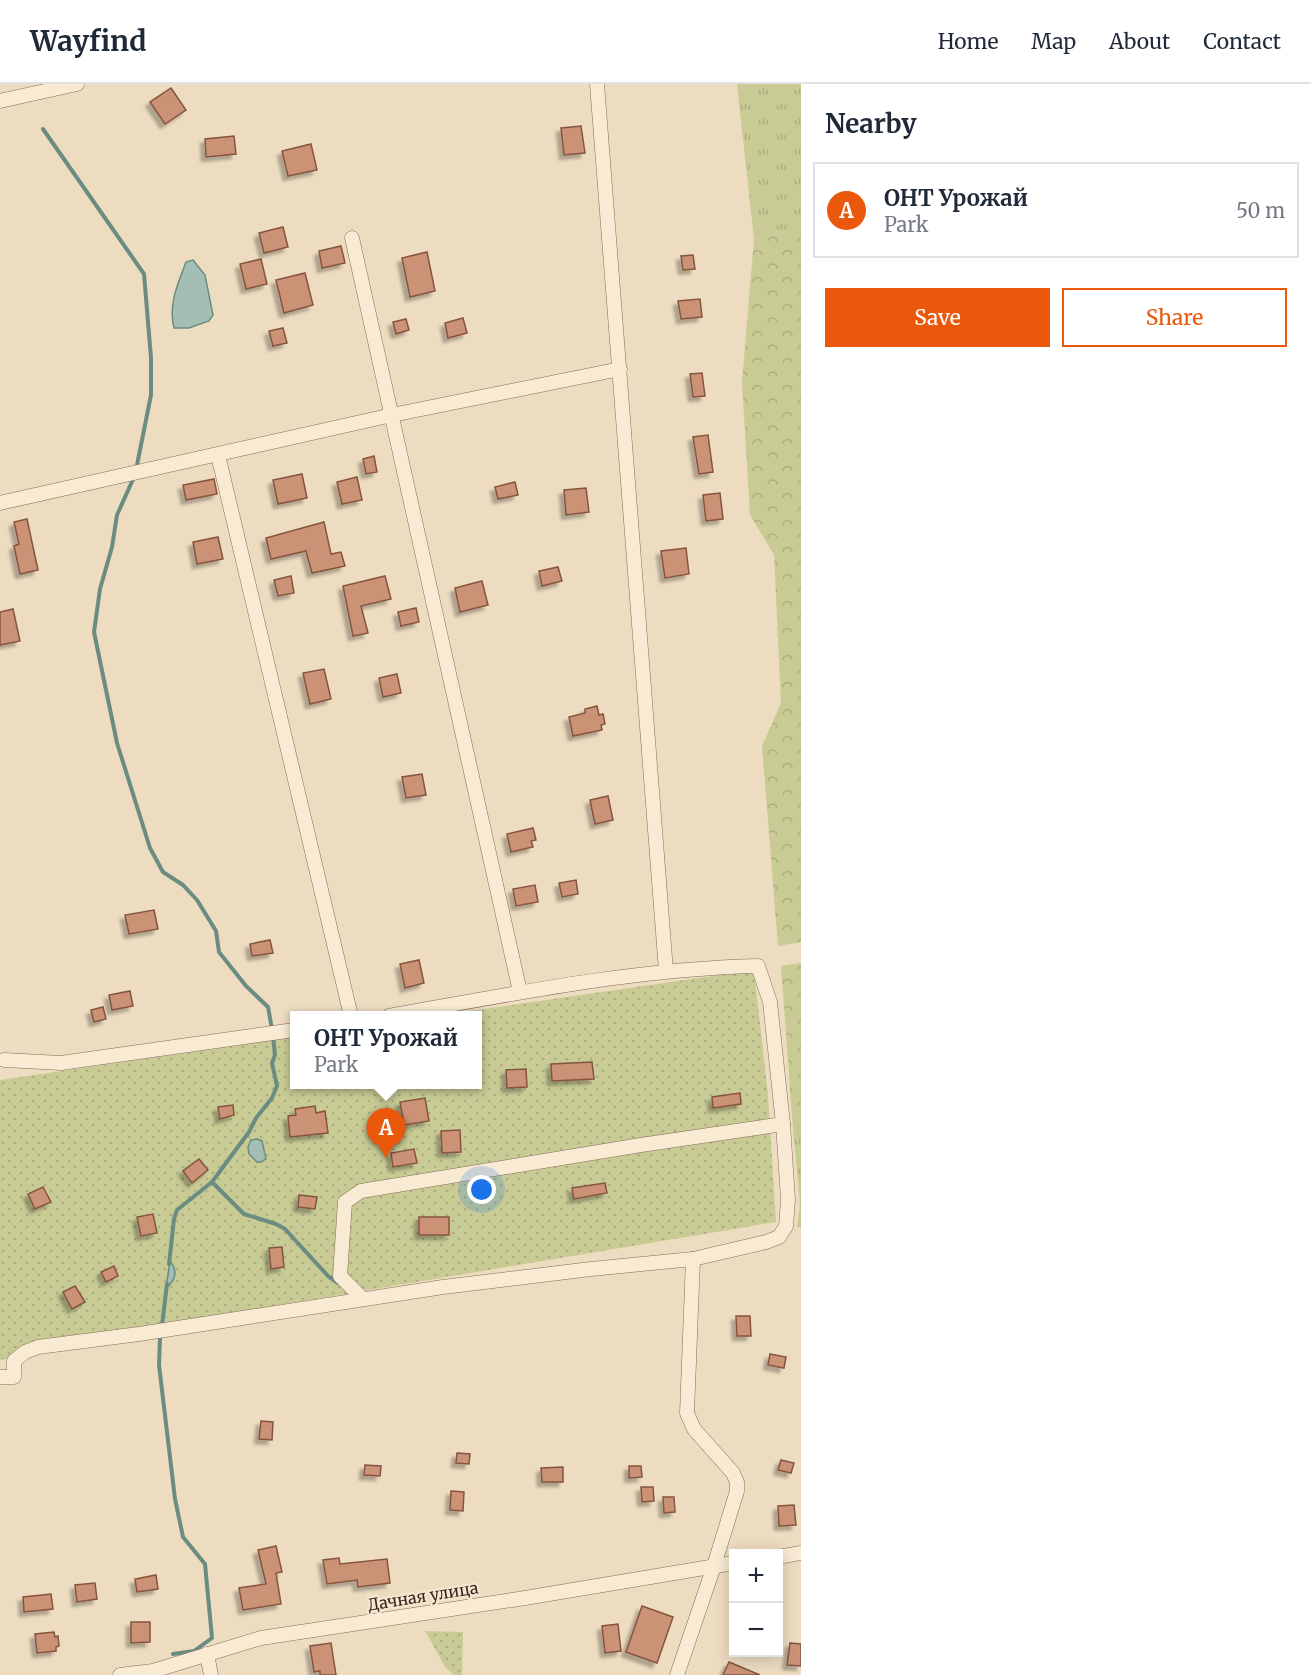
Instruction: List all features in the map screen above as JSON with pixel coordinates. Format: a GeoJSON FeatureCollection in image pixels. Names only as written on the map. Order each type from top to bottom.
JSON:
{"type":"FeatureCollection","features":[{"type":"Feature","properties":{"kind":"street"},"geometry":{"type":"LineString","coordinates":[[0,101],[77,84]]}},
{"type":"Feature","properties":{"kind":"street"},"geometry":{"type":"LineString","coordinates":[[597,84],[666,971]]}},
{"type":"Feature","properties":{"kind":"street"},"geometry":{"type":"LineString","coordinates":[[352,238],[520,992]]}},
{"type":"Feature","properties":{"kind":"street"},"geometry":{"type":"LineString","coordinates":[[0,503],[392,416],[620,369]]}},
{"type":"Feature","properties":{"kind":"street"},"geometry":{"type":"LineString","coordinates":[[218,454],[350,1011]]}},
{"type":"Feature","properties":{"kind":"street"},"geometry":{"type":"LineString","coordinates":[[0,1377],[14,1377],[14,1361],[38,1347],[139,1334],[363,1299],[591,1269],[693,1259],[766,1242],[779,1237],[783,1232],[786,1226],[788,1200],[783,1124],[770,1002],[758,966],[666,971],[520,992],[416,1011]]}},
{"type":"Feature","properties":{"kind":"street"},"geometry":{"type":"LineString","coordinates":[[4,1060],[61,1063],[290,1031]]}},
{"type":"Feature","properties":{"kind":"street"},"geometry":{"type":"LineString","coordinates":[[363,1299],[340,1276],[345,1202],[361,1191],[783,1124]]}},
{"type":"Feature","properties":{"kind":"street"},"geometry":{"type":"LineString","coordinates":[[676,1675],[737,1491],[737,1482],[733,1473],[694,1429],[687,1413],[693,1259]]}},
{"type":"Feature","properties":{"kind":"street"},"geometry":{"type":"LineString","coordinates":[[783,1556],[801,1553]]}},
{"type":"Feature","properties":{"kind":"street","name":"Дачная улица"},"geometry":{"type":"LineString","coordinates":[[120,1675],[153,1671],[261,1638],[525,1598],[729,1564]]}},
{"type":"Feature","properties":{"kind":"street"},"geometry":{"type":"LineString","coordinates":[[207,1654],[211,1675]]}},
{"type":"Feature","properties":{"kind":"green space"},"geometry":{"type":"Polygon","coordinates":[[[737,84],[801,84],[801,230],[754,239],[737,84]]]}},
{"type":"Feature","properties":{"kind":"green space"},"geometry":{"type":"Polygon","coordinates":[[[801,230],[801,942],[778,946],[762,746],[781,703],[774,555],[750,515],[742,382],[754,239],[801,230]]]}},
{"type":"Feature","properties":{"kind":"green space"},"geometry":{"type":"Polygon","coordinates":[[[801,963],[801,1116],[792,1118],[781,966],[801,963]]]}},
{"type":"Feature","properties":{"kind":"green space"},"geometry":{"type":"Polygon","coordinates":[[[754,970],[768,1095],[776,1222],[225,1314],[0,1360],[0,1080],[290,1038],[290,1089],[482,1089],[482,1011],[470,1011],[754,970]]]}},
{"type":"Feature","properties":{"kind":"green space"},"geometry":{"type":"Polygon","coordinates":[[[801,1116],[801,1227],[797,1227],[800,1204],[792,1118],[801,1116]]]}},
{"type":"Feature","properties":{"kind":"green space"},"geometry":{"type":"Polygon","coordinates":[[[425,1631],[463,1632],[462,1675],[454,1675],[445,1667],[425,1631]]]}},
{"type":"Feature","properties":{"kind":"water"},"geometry":{"type":"Polygon","coordinates":[[[193,260],[205,275],[213,315],[209,321],[189,328],[174,328],[172,311],[175,294],[186,262],[193,260]]]}},
{"type":"Feature","properties":{"kind":"water"},"geometry":{"type":"Polygon","coordinates":[[[251,1140],[262,1141],[266,1159],[261,1162],[257,1162],[249,1154],[248,1147],[251,1140]]]}},
{"type":"Feature","properties":{"kind":"water"},"geometry":{"type":"Polygon","coordinates":[[[170,1261],[175,1275],[166,1288],[170,1261]]]}},
{"type":"Feature","properties":{"kind":"building"},"geometry":{"type":"Polygon","coordinates":[[[171,88],[186,110],[165,124],[150,102],[171,88]]]}},
{"type":"Feature","properties":{"kind":"building"},"geometry":{"type":"Polygon","coordinates":[[[581,126],[585,153],[564,155],[561,128],[581,126]]]}},
{"type":"Feature","properties":{"kind":"building"},"geometry":{"type":"Polygon","coordinates":[[[234,136],[236,154],[206,157],[205,139],[234,136]]]}},
{"type":"Feature","properties":{"kind":"building"},"geometry":{"type":"Polygon","coordinates":[[[311,144],[317,170],[288,176],[282,151],[311,144]]]}},
{"type":"Feature","properties":{"kind":"building"},"geometry":{"type":"Polygon","coordinates":[[[283,227],[288,247],[264,253],[259,233],[283,227]]]}},
{"type":"Feature","properties":{"kind":"building"},"geometry":{"type":"Polygon","coordinates":[[[341,246],[345,263],[322,268],[319,251],[341,246]]]}},
{"type":"Feature","properties":{"kind":"building"},"geometry":{"type":"Polygon","coordinates":[[[427,252],[435,291],[410,297],[402,258],[427,252]]]}},
{"type":"Feature","properties":{"kind":"building"},"geometry":{"type":"Polygon","coordinates":[[[693,255],[695,269],[683,270],[681,256],[693,255]]]}},
{"type":"Feature","properties":{"kind":"building"},"geometry":{"type":"Polygon","coordinates":[[[261,259],[267,284],[246,289],[240,264],[261,259]]]}},
{"type":"Feature","properties":{"kind":"building"},"geometry":{"type":"Polygon","coordinates":[[[305,273],[313,305],[284,313],[276,280],[305,273]]]}},
{"type":"Feature","properties":{"kind":"building"},"geometry":{"type":"Polygon","coordinates":[[[700,299],[702,317],[681,319],[678,301],[700,299]]]}},
{"type":"Feature","properties":{"kind":"building"},"geometry":{"type":"Polygon","coordinates":[[[463,318],[467,333],[448,338],[445,323],[463,318]]]}},
{"type":"Feature","properties":{"kind":"building"},"geometry":{"type":"Polygon","coordinates":[[[406,319],[409,330],[396,334],[393,322],[406,319]]]}},
{"type":"Feature","properties":{"kind":"building"},"geometry":{"type":"Polygon","coordinates":[[[283,328],[287,343],[273,346],[269,331],[283,328]]]}},
{"type":"Feature","properties":{"kind":"building"},"geometry":{"type":"Polygon","coordinates":[[[702,373],[705,396],[693,397],[690,374],[702,373]]]}},
{"type":"Feature","properties":{"kind":"building"},"geometry":{"type":"Polygon","coordinates":[[[708,435],[713,472],[699,474],[693,437],[708,435]]]}},
{"type":"Feature","properties":{"kind":"building"},"geometry":{"type":"Polygon","coordinates":[[[374,456],[377,472],[366,474],[363,459],[374,456]]]}},
{"type":"Feature","properties":{"kind":"building"},"geometry":{"type":"Polygon","coordinates":[[[302,474],[307,498],[278,504],[273,480],[302,474]]]}},
{"type":"Feature","properties":{"kind":"building"},"geometry":{"type":"Polygon","coordinates":[[[357,477],[362,500],[342,504],[337,482],[357,477]]]}},
{"type":"Feature","properties":{"kind":"building"},"geometry":{"type":"Polygon","coordinates":[[[214,479],[217,494],[186,500],[183,485],[214,479]]]}},
{"type":"Feature","properties":{"kind":"building"},"geometry":{"type":"Polygon","coordinates":[[[515,482],[518,495],[498,499],[495,487],[515,482]]]}},
{"type":"Feature","properties":{"kind":"building"},"geometry":{"type":"Polygon","coordinates":[[[586,488],[589,512],[566,515],[564,490],[586,488]]]}},
{"type":"Feature","properties":{"kind":"building"},"geometry":{"type":"Polygon","coordinates":[[[720,493],[723,519],[706,521],[703,495],[720,493]]]}},
{"type":"Feature","properties":{"kind":"building"},"geometry":{"type":"Polygon","coordinates":[[[27,519],[38,570],[20,574],[14,546],[19,544],[14,522],[27,519]]]}},
{"type":"Feature","properties":{"kind":"building"},"geometry":{"type":"Polygon","coordinates":[[[324,522],[331,554],[341,552],[345,566],[312,573],[306,551],[271,559],[266,538],[324,522]]]}},
{"type":"Feature","properties":{"kind":"building"},"geometry":{"type":"Polygon","coordinates":[[[218,537],[223,559],[197,564],[193,542],[218,537]]]}},
{"type":"Feature","properties":{"kind":"building"},"geometry":{"type":"Polygon","coordinates":[[[686,548],[689,574],[665,578],[661,551],[686,548]]]}},
{"type":"Feature","properties":{"kind":"building"},"geometry":{"type":"Polygon","coordinates":[[[558,567],[562,581],[542,586],[539,571],[558,567]]]}},
{"type":"Feature","properties":{"kind":"building"},"geometry":{"type":"Polygon","coordinates":[[[291,576],[294,593],[278,596],[274,580],[291,576]]]}},
{"type":"Feature","properties":{"kind":"building"},"geometry":{"type":"Polygon","coordinates":[[[385,576],[391,599],[361,606],[368,633],[353,636],[343,586],[385,576]]]}},
{"type":"Feature","properties":{"kind":"building"},"geometry":{"type":"Polygon","coordinates":[[[482,581],[488,605],[460,612],[455,588],[482,581]]]}},
{"type":"Feature","properties":{"kind":"building"},"geometry":{"type":"Polygon","coordinates":[[[416,608],[419,622],[401,626],[398,612],[416,608]]]}},
{"type":"Feature","properties":{"kind":"building"},"geometry":{"type":"Polygon","coordinates":[[[13,609],[20,641],[0,645],[0,612],[13,609]]]}},
{"type":"Feature","properties":{"kind":"building"},"geometry":{"type":"Polygon","coordinates":[[[324,669],[331,699],[310,704],[303,673],[324,669]]]}},
{"type":"Feature","properties":{"kind":"building"},"geometry":{"type":"Polygon","coordinates":[[[397,674],[401,693],[383,697],[379,678],[397,674]]]}},
{"type":"Feature","properties":{"kind":"building"},"geometry":{"type":"Polygon","coordinates":[[[597,706],[599,715],[603,714],[605,724],[601,725],[602,730],[573,736],[569,717],[585,713],[585,709],[597,706]]]}},
{"type":"Feature","properties":{"kind":"building"},"geometry":{"type":"Polygon","coordinates":[[[422,774],[426,795],[406,798],[402,777],[422,774]]]}},
{"type":"Feature","properties":{"kind":"building"},"geometry":{"type":"Polygon","coordinates":[[[608,796],[613,820],[595,824],[590,800],[608,796]]]}},
{"type":"Feature","properties":{"kind":"building"},"geometry":{"type":"Polygon","coordinates":[[[533,828],[536,840],[531,841],[533,847],[511,852],[507,834],[533,828]]]}},
{"type":"Feature","properties":{"kind":"building"},"geometry":{"type":"Polygon","coordinates":[[[576,880],[578,894],[562,897],[559,883],[576,880]]]}},
{"type":"Feature","properties":{"kind":"building"},"geometry":{"type":"Polygon","coordinates":[[[535,885],[538,902],[516,906],[513,889],[535,885]]]}},
{"type":"Feature","properties":{"kind":"building"},"geometry":{"type":"Polygon","coordinates":[[[154,910],[158,929],[129,934],[125,915],[154,910]]]}},
{"type":"Feature","properties":{"kind":"building"},"geometry":{"type":"Polygon","coordinates":[[[270,940],[273,953],[252,956],[250,944],[270,940]]]}},
{"type":"Feature","properties":{"kind":"building"},"geometry":{"type":"Polygon","coordinates":[[[419,960],[424,983],[405,988],[400,964],[419,960]]]}},
{"type":"Feature","properties":{"kind":"building"},"geometry":{"type":"Polygon","coordinates":[[[130,991],[133,1006],[112,1010],[109,995],[130,991]]]}},
{"type":"Feature","properties":{"kind":"building"},"geometry":{"type":"Polygon","coordinates":[[[103,1007],[106,1019],[94,1022],[91,1010],[103,1007]]]}},
{"type":"Feature","properties":{"kind":"building"},"geometry":{"type":"Polygon","coordinates":[[[592,1062],[594,1079],[552,1081],[551,1064],[592,1062]]]}},
{"type":"Feature","properties":{"kind":"building"},"geometry":{"type":"Polygon","coordinates":[[[526,1069],[527,1087],[507,1088],[506,1070],[526,1069]]]}},
{"type":"Feature","properties":{"kind":"building"},"geometry":{"type":"Polygon","coordinates":[[[740,1093],[741,1104],[713,1108],[712,1097],[740,1093]]]}},
{"type":"Feature","properties":{"kind":"building"},"geometry":{"type":"Polygon","coordinates":[[[425,1098],[429,1121],[404,1125],[400,1102],[425,1098]]]}},
{"type":"Feature","properties":{"kind":"building"},"geometry":{"type":"Polygon","coordinates":[[[233,1105],[234,1115],[220,1119],[218,1107],[233,1105]]]}},
{"type":"Feature","properties":{"kind":"building"},"geometry":{"type":"Polygon","coordinates":[[[315,1106],[316,1113],[325,1111],[328,1133],[290,1137],[288,1116],[296,1115],[295,1109],[315,1106]]]}},
{"type":"Feature","properties":{"kind":"building"},"geometry":{"type":"Polygon","coordinates":[[[460,1130],[461,1152],[442,1153],[441,1131],[460,1130]]]}},
{"type":"Feature","properties":{"kind":"building"},"geometry":{"type":"Polygon","coordinates":[[[414,1149],[417,1163],[393,1167],[391,1153],[414,1149]]]}},
{"type":"Feature","properties":{"kind":"building"},"geometry":{"type":"Polygon","coordinates":[[[199,1159],[208,1170],[192,1183],[183,1171],[199,1159]]]}},
{"type":"Feature","properties":{"kind":"building"},"geometry":{"type":"Polygon","coordinates":[[[605,1183],[607,1193],[574,1199],[572,1188],[605,1183]]]}},
{"type":"Feature","properties":{"kind":"building"},"geometry":{"type":"Polygon","coordinates":[[[43,1187],[51,1202],[35,1209],[28,1194],[43,1187]]]}},
{"type":"Feature","properties":{"kind":"building"},"geometry":{"type":"Polygon","coordinates":[[[299,1195],[317,1197],[315,1209],[298,1207],[299,1195]]]}},
{"type":"Feature","properties":{"kind":"building"},"geometry":{"type":"Polygon","coordinates":[[[153,1214],[157,1233],[141,1236],[137,1217],[153,1214]]]}},
{"type":"Feature","properties":{"kind":"building"},"geometry":{"type":"Polygon","coordinates":[[[419,1217],[449,1217],[449,1235],[419,1235],[419,1217]]]}},
{"type":"Feature","properties":{"kind":"building"},"geometry":{"type":"Polygon","coordinates":[[[282,1247],[284,1267],[271,1269],[269,1248],[282,1247]]]}},
{"type":"Feature","properties":{"kind":"building"},"geometry":{"type":"Polygon","coordinates":[[[114,1266],[118,1276],[106,1282],[101,1272],[114,1266]]]}},
{"type":"Feature","properties":{"kind":"building"},"geometry":{"type":"Polygon","coordinates":[[[75,1286],[85,1302],[72,1309],[63,1292],[75,1286]]]}},
{"type":"Feature","properties":{"kind":"building"},"geometry":{"type":"Polygon","coordinates":[[[736,1316],[750,1316],[751,1336],[737,1336],[736,1316]]]}},
{"type":"Feature","properties":{"kind":"building"},"geometry":{"type":"Polygon","coordinates":[[[770,1354],[786,1357],[784,1368],[768,1365],[770,1354]]]}},
{"type":"Feature","properties":{"kind":"building"},"geometry":{"type":"Polygon","coordinates":[[[261,1421],[273,1422],[272,1440],[259,1439],[261,1421]]]}},
{"type":"Feature","properties":{"kind":"building"},"geometry":{"type":"Polygon","coordinates":[[[457,1453],[470,1454],[469,1464],[456,1463],[457,1453]]]}},
{"type":"Feature","properties":{"kind":"building"},"geometry":{"type":"Polygon","coordinates":[[[781,1460],[794,1463],[791,1473],[778,1470],[781,1460]]]}},
{"type":"Feature","properties":{"kind":"building"},"geometry":{"type":"Polygon","coordinates":[[[365,1465],[381,1466],[380,1476],[364,1475],[365,1465]]]}},
{"type":"Feature","properties":{"kind":"building"},"geometry":{"type":"Polygon","coordinates":[[[629,1466],[641,1466],[642,1477],[629,1478],[629,1466]]]}},
{"type":"Feature","properties":{"kind":"building"},"geometry":{"type":"Polygon","coordinates":[[[563,1467],[563,1482],[542,1482],[541,1468],[563,1467]]]}},
{"type":"Feature","properties":{"kind":"building"},"geometry":{"type":"Polygon","coordinates":[[[641,1487],[653,1487],[654,1501],[642,1502],[641,1487]]]}},
{"type":"Feature","properties":{"kind":"building"},"geometry":{"type":"Polygon","coordinates":[[[451,1491],[464,1492],[463,1511],[450,1510],[451,1491]]]}},
{"type":"Feature","properties":{"kind":"building"},"geometry":{"type":"Polygon","coordinates":[[[663,1497],[674,1497],[675,1512],[664,1513],[663,1497]]]}},
{"type":"Feature","properties":{"kind":"building"},"geometry":{"type":"Polygon","coordinates":[[[794,1505],[796,1525],[779,1526],[778,1506],[794,1505]]]}},
{"type":"Feature","properties":{"kind":"building"},"geometry":{"type":"Polygon","coordinates":[[[276,1546],[282,1572],[276,1573],[281,1604],[243,1610],[239,1588],[266,1584],[258,1550],[276,1546]]]}},
{"type":"Feature","properties":{"kind":"building"},"geometry":{"type":"Polygon","coordinates":[[[339,1558],[340,1564],[387,1559],[390,1583],[358,1587],[357,1580],[327,1584],[323,1560],[339,1558]]]}},
{"type":"Feature","properties":{"kind":"building"},"geometry":{"type":"Polygon","coordinates":[[[156,1575],[158,1589],[137,1592],[135,1579],[156,1575]]]}},
{"type":"Feature","properties":{"kind":"building"},"geometry":{"type":"Polygon","coordinates":[[[95,1583],[97,1599],[77,1602],[75,1585],[95,1583]]]}},
{"type":"Feature","properties":{"kind":"building"},"geometry":{"type":"Polygon","coordinates":[[[51,1594],[53,1609],[24,1612],[23,1597],[51,1594]]]}},
{"type":"Feature","properties":{"kind":"building"},"geometry":{"type":"Polygon","coordinates":[[[642,1606],[673,1617],[657,1663],[626,1652],[642,1606]]]}},
{"type":"Feature","properties":{"kind":"building"},"geometry":{"type":"Polygon","coordinates":[[[131,1622],[150,1622],[150,1642],[131,1643],[131,1622]]]}},
{"type":"Feature","properties":{"kind":"building"},"geometry":{"type":"Polygon","coordinates":[[[618,1624],[621,1651],[605,1653],[602,1626],[618,1624]]]}},
{"type":"Feature","properties":{"kind":"building"},"geometry":{"type":"Polygon","coordinates":[[[54,1632],[55,1637],[58,1636],[59,1646],[56,1647],[56,1651],[37,1653],[35,1634],[54,1632]]]}},
{"type":"Feature","properties":{"kind":"building"},"geometry":{"type":"Polygon","coordinates":[[[331,1643],[336,1675],[320,1675],[320,1671],[314,1672],[310,1646],[331,1643]]]}},
{"type":"Feature","properties":{"kind":"building"},"geometry":{"type":"Polygon","coordinates":[[[790,1643],[801,1644],[801,1666],[787,1665],[790,1643]]]}},
{"type":"Feature","properties":{"kind":"building"},"geometry":{"type":"Polygon","coordinates":[[[729,1662],[760,1675],[723,1675],[729,1662]]]}},
{"type":"Feature","properties":{"kind":"waterway"},"geometry":{"type":"LineString","coordinates":[[43,129],[144,274],[151,358],[151,395],[136,470]]}},
{"type":"Feature","properties":{"kind":"waterway"},"geometry":{"type":"LineString","coordinates":[[134,477],[117,515],[112,547],[100,589],[94,632],[117,743],[150,848],[163,872],[183,885],[197,900],[216,931],[219,952],[246,986],[268,1007],[272,1029]]}},
{"type":"Feature","properties":{"kind":"waterway"},"geometry":{"type":"LineString","coordinates":[[169,1264],[177,1210],[212,1182],[272,1098],[277,1086],[272,1063],[275,1055],[273,1036]]}},
{"type":"Feature","properties":{"kind":"waterway"},"geometry":{"type":"LineString","coordinates":[[212,1182],[244,1214],[285,1229],[328,1276],[338,1283]]}},
{"type":"Feature","properties":{"kind":"waterway"},"geometry":{"type":"LineString","coordinates":[[162,1325],[167,1284]]}},
{"type":"Feature","properties":{"kind":"waterway"},"geometry":{"type":"LineString","coordinates":[[160,1337],[159,1365],[175,1499],[183,1537],[205,1564],[212,1638],[194,1651],[173,1654]]}},
{"type":"Feature","properties":{"kind":"place","name":"ОНТ Урожай"},"geometry":{"type":"Point","coordinates":[386,1158]}}]}
